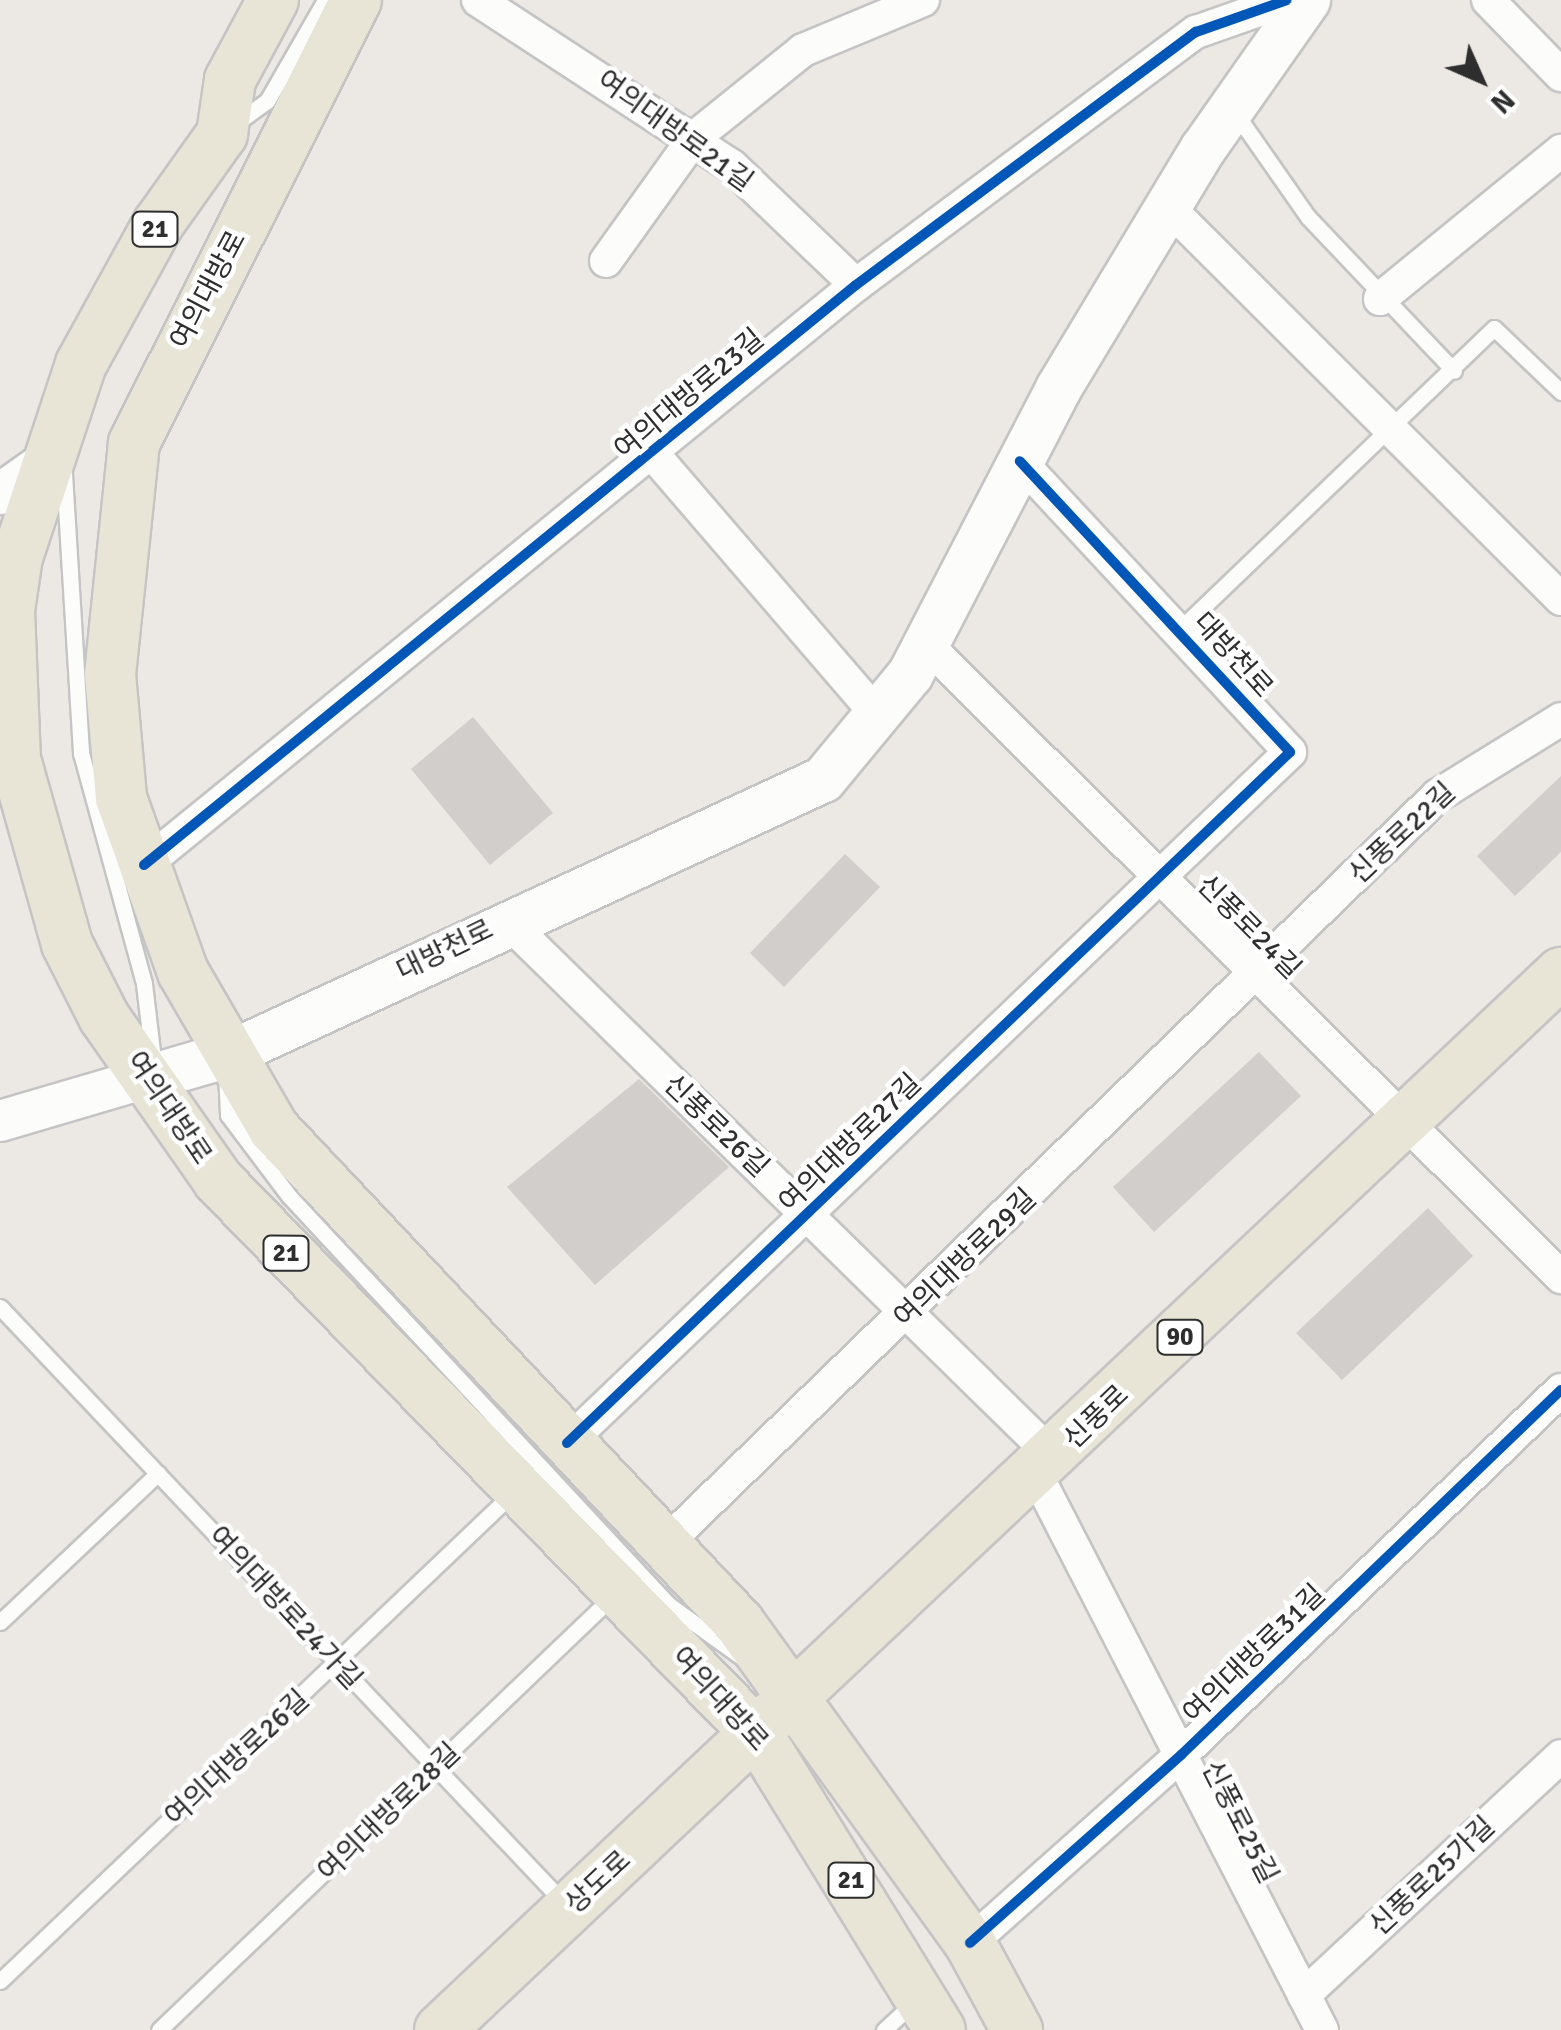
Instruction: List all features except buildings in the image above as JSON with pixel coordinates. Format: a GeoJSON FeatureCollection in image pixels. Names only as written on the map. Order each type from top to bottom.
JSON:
{"type":"FeatureCollection","features":[{"type":"Feature","properties":{"kind":"main road","name":"여의대방로"},"geometry":{"type":"LineString","coordinates":[[274,0],[230,80],[222,134],[158,224],[81,364],[52,444],[9,610],[6,657],[14,759],[67,944],[104,1017],[153,1076],[218,1180],[756,1734],[930,2013]]}},
{"type":"Feature","properties":{"kind":"main road","name":"여의대방로"},"geometry":{"type":"LineString","coordinates":[[356,0],[134,443],[110,674],[121,798],[183,972],[274,1129],[567,1443],[666,1543],[795,1698],[970,1943],[1017,2030]]}},
{"type":"Feature","properties":{"kind":"main road","name":"대방천로"},"geometry":{"type":"LineString","coordinates":[[153,1076],[228,1054],[506,920],[822,779],[877,714],[926,644],[1020,462],[1168,207],[1307,0]]}},
{"type":"Feature","properties":{"kind":"main road","name":"신풍로"},"geometry":{"type":"LineString","coordinates":[[756,1734],[1045,1465],[1561,973]]}},
{"type":"Feature","properties":{"kind":"main road","name":"상도로"},"geometry":{"type":"LineString","coordinates":[[440,2030],[756,1734]]}},
{"type":"Feature","properties":{"kind":"street","name":"여의대방로21길"},"geometry":{"type":"LineString","coordinates":[[478,0],[694,138],[856,285]]}},
{"type":"Feature","properties":{"kind":"street"},"geometry":{"type":"LineString","coordinates":[[606,261],[694,138],[803,50],[924,0]]}},
{"type":"Feature","properties":{"kind":"street","name":"여의대방로23길"},"geometry":{"type":"LineString","coordinates":[[144,865],[856,285],[1196,32],[1287,0]]}},
{"type":"Feature","properties":{"kind":"street"},"geometry":{"type":"LineString","coordinates":[[1488,0],[1561,75]]}},
{"type":"Feature","properties":{"kind":"street"},"geometry":{"type":"LineString","coordinates":[[1380,299],[1561,152]]}},
{"type":"Feature","properties":{"kind":"street"},"geometry":{"type":"LineString","coordinates":[[1168,207],[1561,599]]}},
{"type":"Feature","properties":{"kind":"street"},"geometry":{"type":"LineString","coordinates":[[0,494],[52,444]]}},
{"type":"Feature","properties":{"kind":"street"},"geometry":{"type":"LineString","coordinates":[[653,454],[877,714]]}},
{"type":"Feature","properties":{"kind":"street","name":"대방천로"},"geometry":{"type":"LineString","coordinates":[[1020,462],[1290,752],[1163,874]]}},
{"type":"Feature","properties":{"kind":"street","name":"신풍로24길"},"geometry":{"type":"LineString","coordinates":[[926,644],[1410,1117],[1561,1276]]}},
{"type":"Feature","properties":{"kind":"street","name":"신풍로22길"},"geometry":{"type":"LineString","coordinates":[[1260,970],[1438,796],[1561,719]]}},
{"type":"Feature","properties":{"kind":"street","name":"여의대방로27길"},"geometry":{"type":"LineString","coordinates":[[567,1443],[1163,874]]}},
{"type":"Feature","properties":{"kind":"street","name":"신풍로26길"},"geometry":{"type":"LineString","coordinates":[[506,920],[908,1314],[1045,1465]]}},
{"type":"Feature","properties":{"kind":"street","name":"여의대방로29길"},"geometry":{"type":"LineString","coordinates":[[666,1543],[908,1314],[1260,970]]}},
{"type":"Feature","properties":{"kind":"street"},"geometry":{"type":"LineString","coordinates":[[0,1121],[153,1076]]}},
{"type":"Feature","properties":{"kind":"street","name":"여의대방로31길"},"geometry":{"type":"LineString","coordinates":[[970,1943],[1181,1756],[1561,1390]]}},
{"type":"Feature","properties":{"kind":"street","name":"신풍로25길"},"geometry":{"type":"LineString","coordinates":[[1045,1465],[1181,1756],[1322,2030]]}},
{"type":"Feature","properties":{"kind":"street","name":"신풍로25가길"},"geometry":{"type":"LineString","coordinates":[[1304,1995],[1561,1756]]}},
{"type":"Feature","properties":{"kind":"lane"},"geometry":{"type":"LineString","coordinates":[[222,134],[268,102],[325,0]]}},
{"type":"Feature","properties":{"kind":"lane"},"geometry":{"type":"LineString","coordinates":[[1232,108],[1380,299],[1454,371],[1494,328],[1561,392]]}},
{"type":"Feature","properties":{"kind":"lane","name":"대방천로"},"geometry":{"type":"LineString","coordinates":[[1180,630],[1454,371]]}},
{"type":"Feature","properties":{"kind":"lane"},"geometry":{"type":"LineString","coordinates":[[52,444],[80,754],[153,1026],[153,1076]]}},
{"type":"Feature","properties":{"kind":"lane"},"geometry":{"type":"LineString","coordinates":[[228,1054],[228,1115],[289,1196],[670,1605],[795,1698]]}},
{"type":"Feature","properties":{"kind":"lane","name":"여의대방로24가길"},"geometry":{"type":"LineString","coordinates":[[0,1307],[569,1909]]}},
{"type":"Feature","properties":{"kind":"lane"},"geometry":{"type":"LineString","coordinates":[[0,1622],[158,1473]]}},
{"type":"Feature","properties":{"kind":"lane","name":"여의대방로26길"},"geometry":{"type":"LineString","coordinates":[[0,1981],[516,1491]]}},
{"type":"Feature","properties":{"kind":"lane","name":"여의대방로28길"},"geometry":{"type":"LineString","coordinates":[[158,2030],[617,1591]]}},
{"type":"Feature","properties":{"kind":"lane"},"geometry":{"type":"LineString","coordinates":[[884,2030],[930,2013]]}},
{"type":"Feature","properties":{"kind":"cycle path"},"geometry":{"type":"LineString","coordinates":[[144,865],[856,285],[1196,32],[1287,0]]}},
{"type":"Feature","properties":{"kind":"cycle path"},"geometry":{"type":"LineString","coordinates":[[567,1443],[1290,752],[1020,461]]}},
{"type":"Feature","properties":{"kind":"cycle path"},"geometry":{"type":"LineString","coordinates":[[970,1943],[1181,1755],[1561,1390]]}}]}
